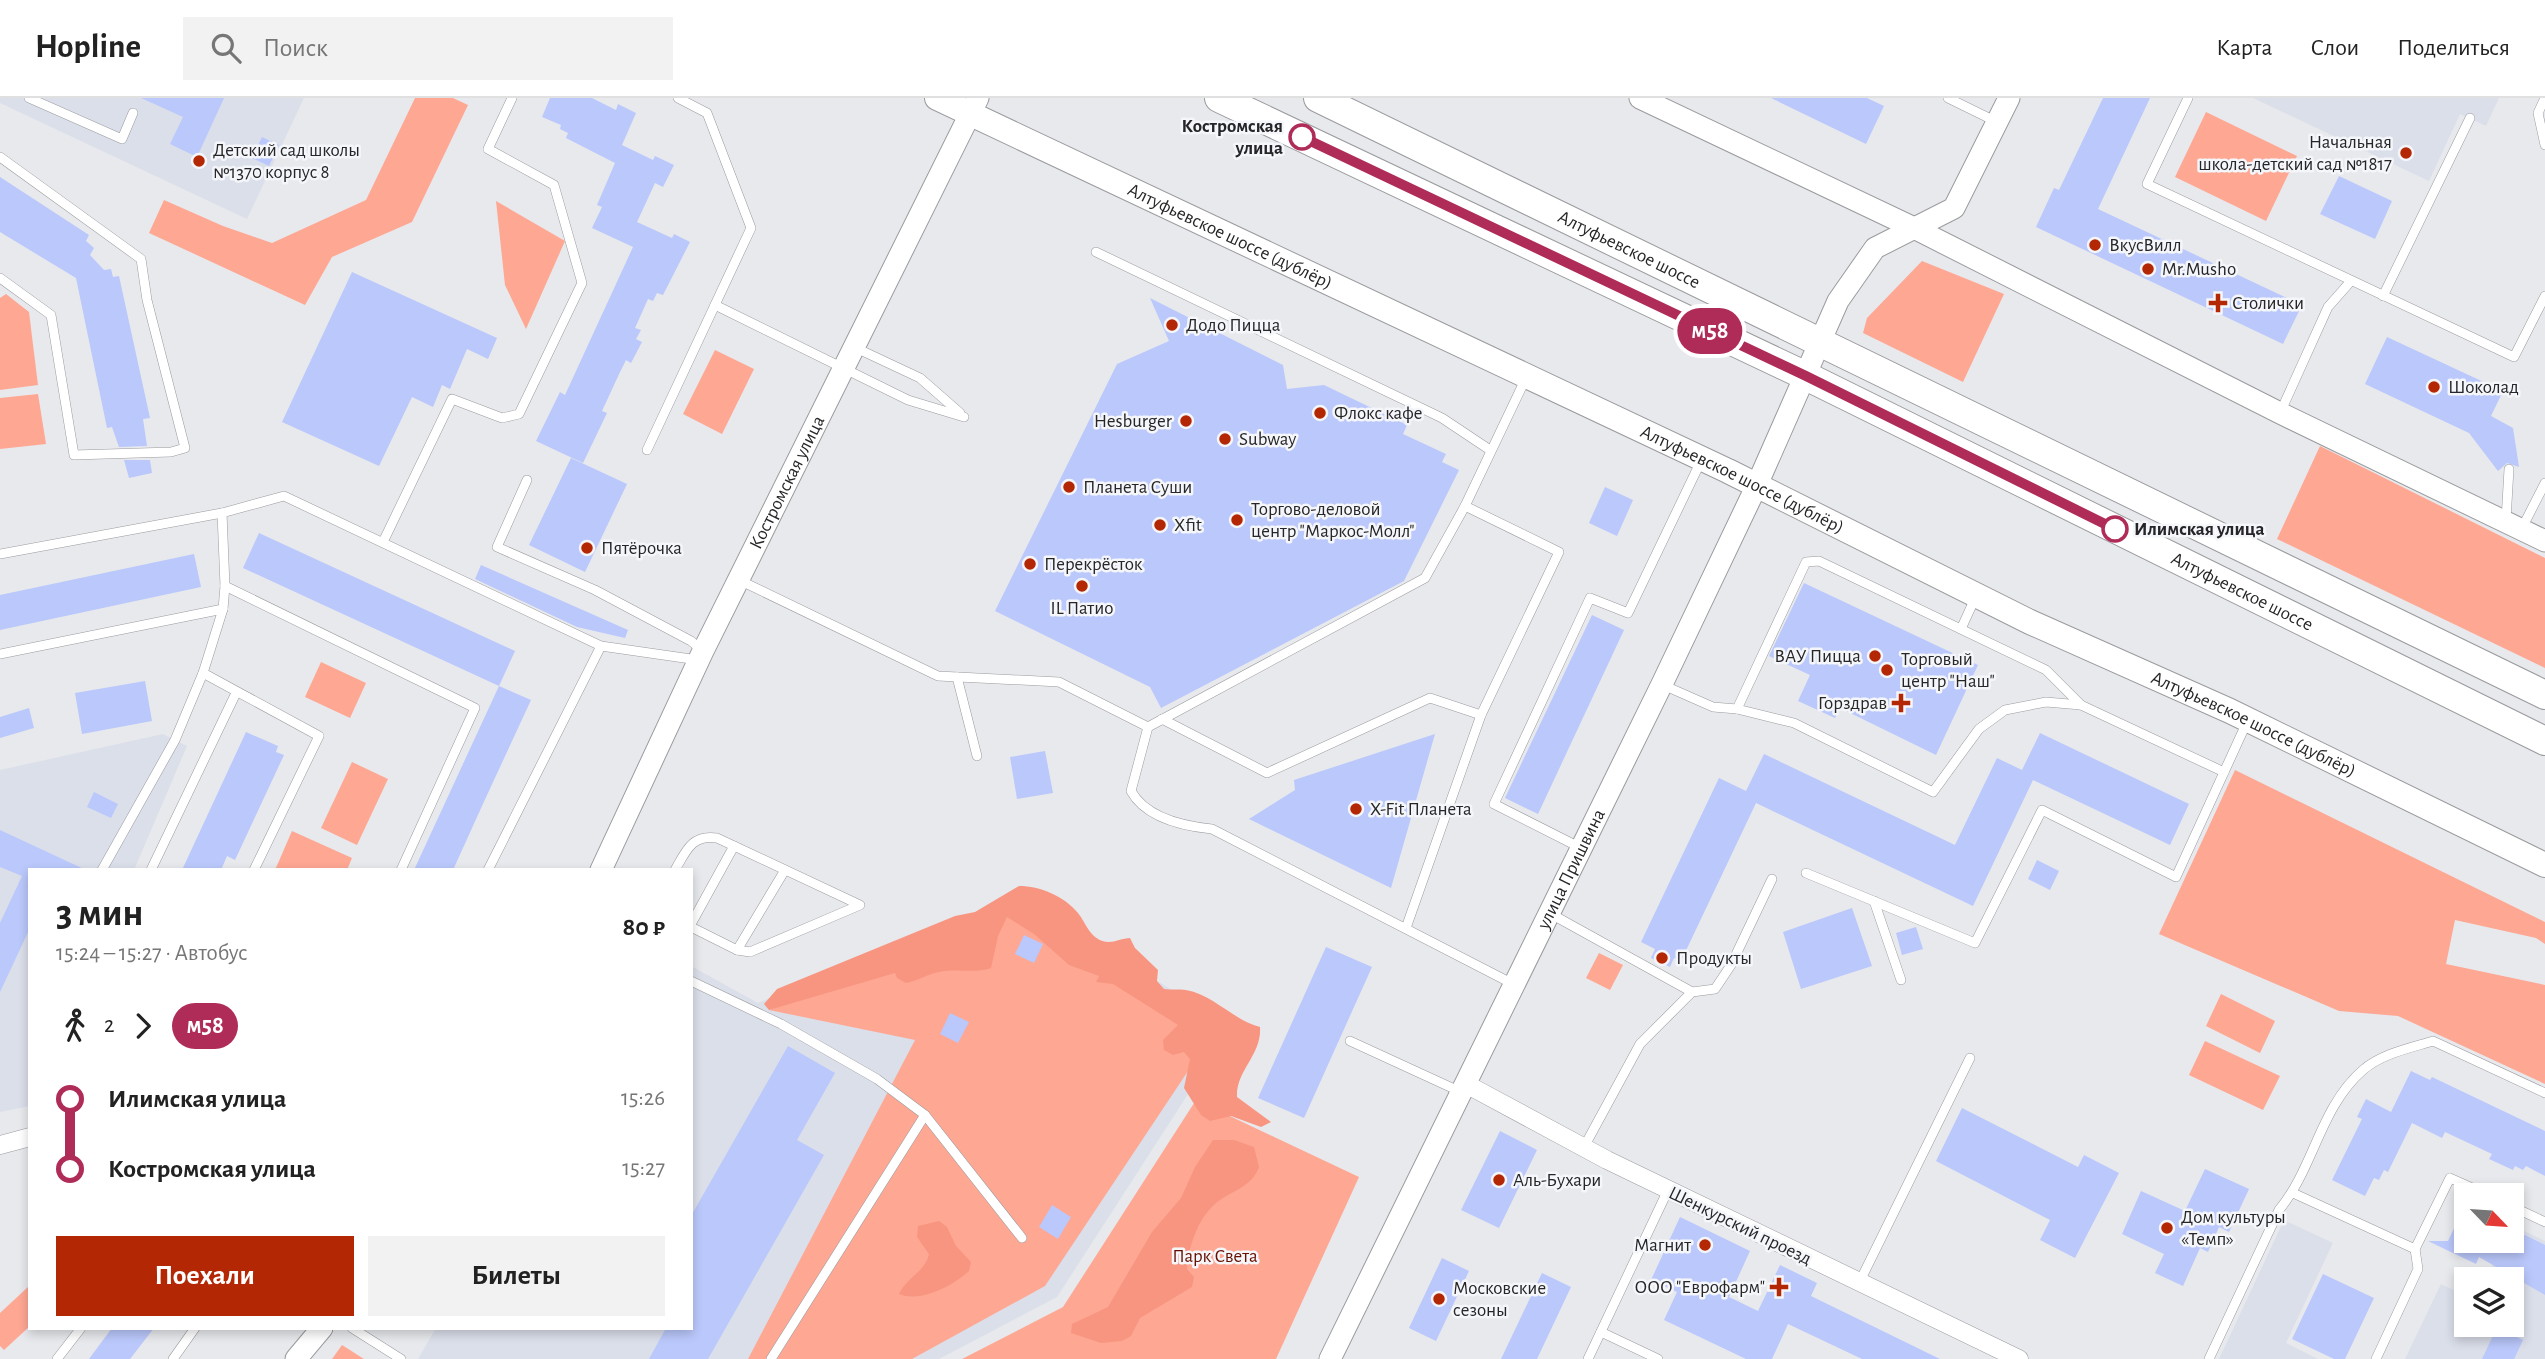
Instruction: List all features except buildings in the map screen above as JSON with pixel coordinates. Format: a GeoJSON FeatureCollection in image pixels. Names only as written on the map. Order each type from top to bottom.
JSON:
{"type":"FeatureCollection","features":[{"type":"Feature","properties":{"kind":"main road","name":"Алтуфьевское шоссе (дублёр)"},"geometry":{"type":"LineString","coordinates":[[937,98],[974,106],[1976,595],[2248,719],[2545,865]]}},
{"type":"Feature","properties":{"kind":"main road","name":"Алтуфьевское шоссе"},"geometry":{"type":"LineString","coordinates":[[1219,98],[1806,376],[2545,741]]}},
{"type":"Feature","properties":{"kind":"main road","name":"Алтуфьевское шоссе"},"geometry":{"type":"LineString","coordinates":[[1318,98],[2545,695]]}},
{"type":"Feature","properties":{"kind":"street"},"geometry":{"type":"LineString","coordinates":[[1640,98],[1667,104],[2280,413],[2545,541]]}},
{"type":"Feature","properties":{"kind":"street","name":"Костромская улица"},"geometry":{"type":"LineString","coordinates":[[602,868],[700,655],[856,348],[974,106]]}},
{"type":"Feature","properties":{"kind":"street"},"geometry":{"type":"LineString","coordinates":[[1962,253],[1951,231],[1954,208],[2002,106]]}},
{"type":"Feature","properties":{"kind":"street"},"geometry":{"type":"LineString","coordinates":[[1806,376],[1838,301],[1875,248],[1954,208]]}},
{"type":"Feature","properties":{"kind":"street","name":"улица Пришвина"},"geometry":{"type":"LineString","coordinates":[[1330,1359],[1662,684],[1806,376]]}},
{"type":"Feature","properties":{"kind":"street","name":"Шенкурский проезд"},"geometry":{"type":"LineString","coordinates":[[1464,1088],[1859,1284],[2019,1359]]}},
{"type":"Feature","properties":{"kind":"street"},"geometry":{"type":"LineString","coordinates":[[0,1145],[28,1138]]}},
{"type":"Feature","properties":{"kind":"street"},"geometry":{"type":"LineString","coordinates":[[296,1359],[320,1330]]}},
{"type":"Feature","properties":{"kind":"lane"},"geometry":{"type":"LineString","coordinates":[[29,98],[122,139],[133,113]]}},
{"type":"Feature","properties":{"kind":"lane"},"geometry":{"type":"LineString","coordinates":[[383,542],[452,399],[502,418],[519,414],[582,282],[554,185],[488,149],[512,98]]}},
{"type":"Feature","properties":{"kind":"lane"},"geometry":{"type":"LineString","coordinates":[[647,450],[751,228],[707,113],[678,98]]}},
{"type":"Feature","properties":{"kind":"lane"},"geometry":{"type":"LineString","coordinates":[[1948,98],[2002,106]]}},
{"type":"Feature","properties":{"kind":"lane"},"geometry":{"type":"LineString","coordinates":[[2188,98],[2147,184],[2514,357],[2545,296]]}},
{"type":"Feature","properties":{"kind":"lane"},"geometry":{"type":"LineString","coordinates":[[2545,98],[2538,113],[2545,145]]}},
{"type":"Feature","properties":{"kind":"lane"},"geometry":{"type":"LineString","coordinates":[[2383,296],[2470,118]]}},
{"type":"Feature","properties":{"kind":"lane"},"geometry":{"type":"LineString","coordinates":[[0,157],[141,259],[147,300],[185,448],[171,452],[74,455],[51,315],[0,278]]}},
{"type":"Feature","properties":{"kind":"lane"},"geometry":{"type":"LineString","coordinates":[[1096,252],[1442,418],[1490,450]]}},
{"type":"Feature","properties":{"kind":"lane"},"geometry":{"type":"LineString","coordinates":[[2280,413],[2328,307],[2351,281]]}},
{"type":"Feature","properties":{"kind":"lane"},"geometry":{"type":"LineString","coordinates":[[715,305],[908,400],[964,416],[920,378],[856,348]]}},
{"type":"Feature","properties":{"kind":"lane"},"geometry":{"type":"LineString","coordinates":[[1514,985],[1212,829],[1184,826],[1139,805],[1131,791],[1148,727],[1425,578],[1465,506],[1527,377]]}},
{"type":"Feature","properties":{"kind":"lane"},"geometry":{"type":"LineString","coordinates":[[1582,848],[1494,804],[1590,598],[1628,613],[1702,459]]}},
{"type":"Feature","properties":{"kind":"lane"},"geometry":{"type":"LineString","coordinates":[[2509,469],[2513,526]]}},
{"type":"Feature","properties":{"kind":"lane"},"geometry":{"type":"LineString","coordinates":[[527,480],[497,547],[595,590],[691,641],[700,655]]}},
{"type":"Feature","properties":{"kind":"lane"},"geometry":{"type":"LineString","coordinates":[[2513,526],[2545,483]]}},
{"type":"Feature","properties":{"kind":"lane"},"geometry":{"type":"LineString","coordinates":[[0,554],[222,513],[284,496],[600,646],[700,655]]}},
{"type":"Feature","properties":{"kind":"lane"},"geometry":{"type":"LineString","coordinates":[[1406,928],[1481,715],[1559,552],[1465,506]]}},
{"type":"Feature","properties":{"kind":"lane"},"geometry":{"type":"LineString","coordinates":[[103,868],[175,740],[204,673],[223,609],[225,586],[222,513]]}},
{"type":"Feature","properties":{"kind":"lane"},"geometry":{"type":"LineString","coordinates":[[1737,709],[1806,562],[1819,561],[2046,670],[2081,705],[2224,772]]}},
{"type":"Feature","properties":{"kind":"lane"},"geometry":{"type":"LineString","coordinates":[[739,580],[938,676],[1059,682],[1148,727]]}},
{"type":"Feature","properties":{"kind":"lane"},"geometry":{"type":"LineString","coordinates":[[225,586],[475,708],[402,868]]}},
{"type":"Feature","properties":{"kind":"lane"},"geometry":{"type":"LineString","coordinates":[[1961,629],[1976,595]]}},
{"type":"Feature","properties":{"kind":"lane"},"geometry":{"type":"LineString","coordinates":[[0,654],[223,609]]}},
{"type":"Feature","properties":{"kind":"lane"},"geometry":{"type":"LineString","coordinates":[[489,868],[600,646]]}},
{"type":"Feature","properties":{"kind":"lane"},"geometry":{"type":"LineString","coordinates":[[204,673],[236,693],[319,736],[255,868]]}},
{"type":"Feature","properties":{"kind":"lane"},"geometry":{"type":"LineString","coordinates":[[957,677],[977,756]]}},
{"type":"Feature","properties":{"kind":"lane"},"geometry":{"type":"LineString","coordinates":[[1662,684],[1713,707],[1737,709],[1794,723],[1933,792],[1979,729],[2005,710],[2046,702],[2081,705]]}},
{"type":"Feature","properties":{"kind":"lane"},"geometry":{"type":"LineString","coordinates":[[152,868],[236,693]]}},
{"type":"Feature","properties":{"kind":"lane"},"geometry":{"type":"LineString","coordinates":[[1162,719],[1267,773],[1430,698],[1481,715]]}},
{"type":"Feature","properties":{"kind":"lane"},"geometry":{"type":"LineString","coordinates":[[1806,873],[1975,943],[2042,810],[2176,877],[2248,719]]}},
{"type":"Feature","properties":{"kind":"lane"},"geometry":{"type":"LineString","coordinates":[[676,868],[691,843],[698,839],[717,838],[860,905],[750,952],[737,950],[693,927]]}},
{"type":"Feature","properties":{"kind":"lane"},"geometry":{"type":"LineString","coordinates":[[693,922],[734,846]]}},
{"type":"Feature","properties":{"kind":"lane"},"geometry":{"type":"LineString","coordinates":[[737,950],[785,870]]}},
{"type":"Feature","properties":{"kind":"lane"},"geometry":{"type":"LineString","coordinates":[[1549,913],[1692,992],[1714,989],[1731,965],[1772,879]]}},
{"type":"Feature","properties":{"kind":"lane"},"geometry":{"type":"LineString","coordinates":[[1874,901],[1901,981]]}},
{"type":"Feature","properties":{"kind":"lane"},"geometry":{"type":"LineString","coordinates":[[693,982],[781,1024],[877,1079],[925,1115],[1022,1238]]}},
{"type":"Feature","properties":{"kind":"lane"},"geometry":{"type":"LineString","coordinates":[[1584,1147],[1640,1044],[1692,992]]}},
{"type":"Feature","properties":{"kind":"lane"},"geometry":{"type":"LineString","coordinates":[[1350,1041],[1464,1088]]}},
{"type":"Feature","properties":{"kind":"lane"},"geometry":{"type":"LineString","coordinates":[[2209,1359],[2279,1210],[2293,1193],[2334,1105],[2363,1069],[2401,1050],[2433,1041],[2545,1093]]}},
{"type":"Feature","properties":{"kind":"lane"},"geometry":{"type":"LineString","coordinates":[[1859,1284],[1970,1058]]}},
{"type":"Feature","properties":{"kind":"lane"},"geometry":{"type":"LineString","coordinates":[[771,1359],[925,1115]]}},
{"type":"Feature","properties":{"kind":"lane"},"geometry":{"type":"LineString","coordinates":[[2376,1359],[2418,1269],[2415,1249],[2451,1178],[2462,1183]]}},
{"type":"Feature","properties":{"kind":"lane"},"geometry":{"type":"LineString","coordinates":[[1588,1359],[1668,1190]]}},
{"type":"Feature","properties":{"kind":"lane"},"geometry":{"type":"LineString","coordinates":[[2293,1193],[2415,1249]]}},
{"type":"Feature","properties":{"kind":"lane"},"geometry":{"type":"LineString","coordinates":[[2524,1212],[2545,1222]]}},
{"type":"Feature","properties":{"kind":"lane"},"geometry":{"type":"LineString","coordinates":[[57,1359],[79,1330]]}},
{"type":"Feature","properties":{"kind":"lane"},"geometry":{"type":"LineString","coordinates":[[173,1359],[194,1330]]}},
{"type":"Feature","properties":{"kind":"lane"},"geometry":{"type":"LineString","coordinates":[[355,1330],[401,1359]]}},
{"type":"Feature","properties":{"kind":"lane"},"geometry":{"type":"LineString","coordinates":[[1601,1332],[1658,1359]]}},
{"type":"Feature","properties":{"kind":"shaded area","name":"Детский сад школы №1370 корпус 8"},"geometry":{"type":"Polygon","coordinates":[[[0,98],[304,98],[247,219],[0,103],[0,98]]]}},
{"type":"Feature","properties":{"kind":"shaded area","name":"Начальная школа-детский сад №1817"},"geometry":{"type":"Polygon","coordinates":[[[2253,98],[2499,98],[2486,126],[2460,114],[2429,181],[2253,98]]]}},
{"type":"Feature","properties":{"kind":"shaded area"},"geometry":{"type":"Polygon","coordinates":[[[163,734],[187,746],[135,868],[28,868],[28,1106],[0,1112],[0,770],[163,734]]]}},
{"type":"Feature","properties":{"kind":"shaded area"},"geometry":{"type":"Polygon","coordinates":[[[1019,886],[1043,890],[1059,897],[1078,913],[1097,939],[1109,942],[1130,938],[1135,948],[1158,970],[1157,981],[1164,989],[1196,993],[1260,1027],[1260,1037],[1240,1079],[1237,1097],[1271,1122],[1261,1127],[1231,1116],[1210,1121],[1201,1115],[1184,1088],[1190,1059],[1184,1052],[1173,1055],[1164,1050],[1163,1040],[1178,1025],[1113,984],[1096,982],[1099,976],[1069,965],[1034,934],[1007,917],[998,936],[991,968],[939,972],[906,983],[897,978],[895,973],[769,1010],[764,1004],[777,989],[955,916],[975,912],[1019,886]]]}},
{"type":"Feature","properties":{"kind":"shaded area"},"geometry":{"type":"Polygon","coordinates":[[[1016,896],[1232,1026],[1057,1297],[939,1359],[418,1359],[435,1330],[693,1330],[693,967],[758,1003],[1016,896]]]}},
{"type":"Feature","properties":{"kind":"shaded area"},"geometry":{"type":"Polygon","coordinates":[[[1213,1140],[1234,1140],[1254,1147],[1259,1167],[1251,1180],[1214,1205],[1199,1226],[1192,1243],[1187,1269],[1194,1277],[1192,1287],[1140,1318],[1131,1336],[1122,1341],[1101,1343],[1071,1333],[1072,1324],[1108,1307],[1152,1232],[1181,1198],[1195,1167],[1213,1140]]]}},
{"type":"Feature","properties":{"kind":"shaded area"},"geometry":{"type":"Polygon","coordinates":[[[2284,1220],[2333,1243],[2286,1343],[2318,1359],[2219,1359],[2284,1220]]]}},
{"type":"Feature","properties":{"kind":"shaded area"},"geometry":{"type":"Polygon","coordinates":[[[939,1221],[947,1227],[956,1246],[971,1262],[969,1271],[936,1292],[917,1296],[899,1294],[924,1265],[929,1254],[917,1237],[918,1226],[939,1221]]]}},
{"type":"Feature","properties":{"kind":"shaded area"},"geometry":{"type":"Polygon","coordinates":[[[2524,1231],[2545,1241],[2545,1359],[2405,1359],[2441,1284],[2454,1290],[2454,1337],[2524,1337],[2524,1267],[2492,1267],[2498,1253],[2524,1253],[2524,1231]]]}},
{"type":"Feature","properties":{"kind":"green space"},"geometry":{"type":"Polygon","coordinates":[[[415,98],[453,98],[468,105],[412,222],[332,257],[305,305],[149,233],[164,200],[223,226],[272,243],[366,200],[415,98]]]}},
{"type":"Feature","properties":{"kind":"green space"},"geometry":{"type":"Polygon","coordinates":[[[2206,112],[2297,156],[2266,221],[2175,177],[2206,112]]]}},
{"type":"Feature","properties":{"kind":"green space"},"geometry":{"type":"Polygon","coordinates":[[[496,201],[565,241],[526,329],[505,285],[496,201]]]}},
{"type":"Feature","properties":{"kind":"green space"},"geometry":{"type":"Polygon","coordinates":[[[1922,261],[2004,294],[1963,382],[1863,333],[1867,318],[1922,261]]]}},
{"type":"Feature","properties":{"kind":"green space"},"geometry":{"type":"Polygon","coordinates":[[[6,294],[29,312],[38,385],[0,390],[0,298],[6,294]]]}},
{"type":"Feature","properties":{"kind":"green space"},"geometry":{"type":"Polygon","coordinates":[[[715,350],[754,369],[722,434],[683,414],[715,350]]]}},
{"type":"Feature","properties":{"kind":"green space"},"geometry":{"type":"Polygon","coordinates":[[[38,394],[46,444],[0,449],[0,398],[38,394]]]}},
{"type":"Feature","properties":{"kind":"green space"},"geometry":{"type":"Polygon","coordinates":[[[2320,446],[2545,558],[2545,668],[2277,539],[2320,446]]]}},
{"type":"Feature","properties":{"kind":"green space"},"geometry":{"type":"Polygon","coordinates":[[[321,662],[366,683],[350,718],[305,697],[321,662]]]}},
{"type":"Feature","properties":{"kind":"green space"},"geometry":{"type":"Polygon","coordinates":[[[352,762],[388,779],[357,845],[321,828],[352,762]]]}},
{"type":"Feature","properties":{"kind":"green space"},"geometry":{"type":"Polygon","coordinates":[[[2235,770],[2545,922],[2545,944],[2536,938],[2455,920],[2446,964],[2545,985],[2545,1084],[2398,1016],[2339,1011],[2159,934],[2235,770]]]}},
{"type":"Feature","properties":{"kind":"green space"},"geometry":{"type":"Polygon","coordinates":[[[292,831],[352,858],[348,868],[276,868],[292,831]]]}},
{"type":"Feature","properties":{"kind":"green space"},"geometry":{"type":"Polygon","coordinates":[[[1025,910],[1216,1029],[1045,1286],[912,1359],[748,1359],[915,1040],[769,1010],[1025,910]]]}},
{"type":"Feature","properties":{"kind":"green space"},"geometry":{"type":"Polygon","coordinates":[[[1599,953],[1623,965],[1610,990],[1586,978],[1599,953]]]}},
{"type":"Feature","properties":{"kind":"green space"},"geometry":{"type":"Polygon","coordinates":[[[2221,994],[2275,1021],[2260,1053],[2206,1026],[2221,994]]]}},
{"type":"Feature","properties":{"kind":"green space"},"geometry":{"type":"Polygon","coordinates":[[[2205,1041],[2280,1076],[2263,1110],[2189,1075],[2205,1041]]]}},
{"type":"Feature","properties":{"kind":"green space","name":"Парк Света"},"geometry":{"type":"Polygon","coordinates":[[[1196,1100],[1359,1177],[1276,1359],[962,1359],[1063,1307],[1196,1100]]]}},
{"type":"Feature","properties":{"kind":"green space"},"geometry":{"type":"Polygon","coordinates":[[[28,1287],[28,1328],[4,1350],[0,1346],[0,1313],[28,1287]]]}},
{"type":"Feature","properties":{"kind":"green space"},"geometry":{"type":"Polygon","coordinates":[[[342,1345],[364,1359],[332,1359],[342,1345]]]}},
{"type":"Feature","properties":{"kind":"bus line","name":"м58"},"geometry":{"type":"LineString","coordinates":[[1302,137],[1806,376],[2115,529]]}},
{"type":"Feature","properties":{"kind":"place","name":"Костромская улица"},"geometry":{"type":"Point","coordinates":[1302,137]}},
{"type":"Feature","properties":{"kind":"place","name":"Начальная школа-детский сад №1817"},"geometry":{"type":"Point","coordinates":[2406,153]}},
{"type":"Feature","properties":{"kind":"place","name":"Детский сад школы №1370 корпус 8"},"geometry":{"type":"Point","coordinates":[199,161]}},
{"type":"Feature","properties":{"kind":"place","name":"ВкусВилл"},"geometry":{"type":"Point","coordinates":[2095,245]}},
{"type":"Feature","properties":{"kind":"place","name":"Mr.Musho"},"geometry":{"type":"Point","coordinates":[2148,269]}},
{"type":"Feature","properties":{"kind":"place","name":"Столички"},"geometry":{"type":"Point","coordinates":[2218,303]}},
{"type":"Feature","properties":{"kind":"place","name":"Додо Пицца"},"geometry":{"type":"Point","coordinates":[1172,325]}},
{"type":"Feature","properties":{"kind":"place","name":"Шоколад"},"geometry":{"type":"Point","coordinates":[2434,387]}},
{"type":"Feature","properties":{"kind":"place","name":"Флокс кафе"},"geometry":{"type":"Point","coordinates":[1320,413]}},
{"type":"Feature","properties":{"kind":"place","name":"Hesburger"},"geometry":{"type":"Point","coordinates":[1186,421]}},
{"type":"Feature","properties":{"kind":"place","name":"Subway"},"geometry":{"type":"Point","coordinates":[1225,439]}},
{"type":"Feature","properties":{"kind":"place","name":"Планета Суши"},"geometry":{"type":"Point","coordinates":[1069,487]}},
{"type":"Feature","properties":{"kind":"place","name":"Торгово-деловой центр \"Маркос-Молл\""},"geometry":{"type":"Point","coordinates":[1237,520]}},
{"type":"Feature","properties":{"kind":"place","name":"Xfit"},"geometry":{"type":"Point","coordinates":[1160,525]}},
{"type":"Feature","properties":{"kind":"place","name":"Илимская улица"},"geometry":{"type":"Point","coordinates":[2115,529]}},
{"type":"Feature","properties":{"kind":"place","name":"Пятёрочка"},"geometry":{"type":"Point","coordinates":[587,548]}},
{"type":"Feature","properties":{"kind":"place","name":"Перекрёсток"},"geometry":{"type":"Point","coordinates":[1030,564]}},
{"type":"Feature","properties":{"kind":"place","name":"IL Патио"},"geometry":{"type":"Point","coordinates":[1082,586]}},
{"type":"Feature","properties":{"kind":"place","name":"ВАУ Пицца"},"geometry":{"type":"Point","coordinates":[1875,656]}},
{"type":"Feature","properties":{"kind":"place","name":"Торговый центр \"Наш\""},"geometry":{"type":"Point","coordinates":[1887,670]}},
{"type":"Feature","properties":{"kind":"place","name":"Горздрав"},"geometry":{"type":"Point","coordinates":[1901,703]}},
{"type":"Feature","properties":{"kind":"place","name":"X-Fit Планета"},"geometry":{"type":"Point","coordinates":[1356,809]}},
{"type":"Feature","properties":{"kind":"place","name":"Продукты"},"geometry":{"type":"Point","coordinates":[1662,958]}},
{"type":"Feature","properties":{"kind":"place","name":"Аль-Бухари"},"geometry":{"type":"Point","coordinates":[1499,1180]}},
{"type":"Feature","properties":{"kind":"place","name":"Дом культуры «Темп»"},"geometry":{"type":"Point","coordinates":[2167,1228]}},
{"type":"Feature","properties":{"kind":"place","name":"Магнит"},"geometry":{"type":"Point","coordinates":[1705,1245]}},
{"type":"Feature","properties":{"kind":"place","name":"ООО \"Еврофарм\""},"geometry":{"type":"Point","coordinates":[1779,1287]}},
{"type":"Feature","properties":{"kind":"place","name":"Московские сезоны"},"geometry":{"type":"Point","coordinates":[1439,1299]}}]}
